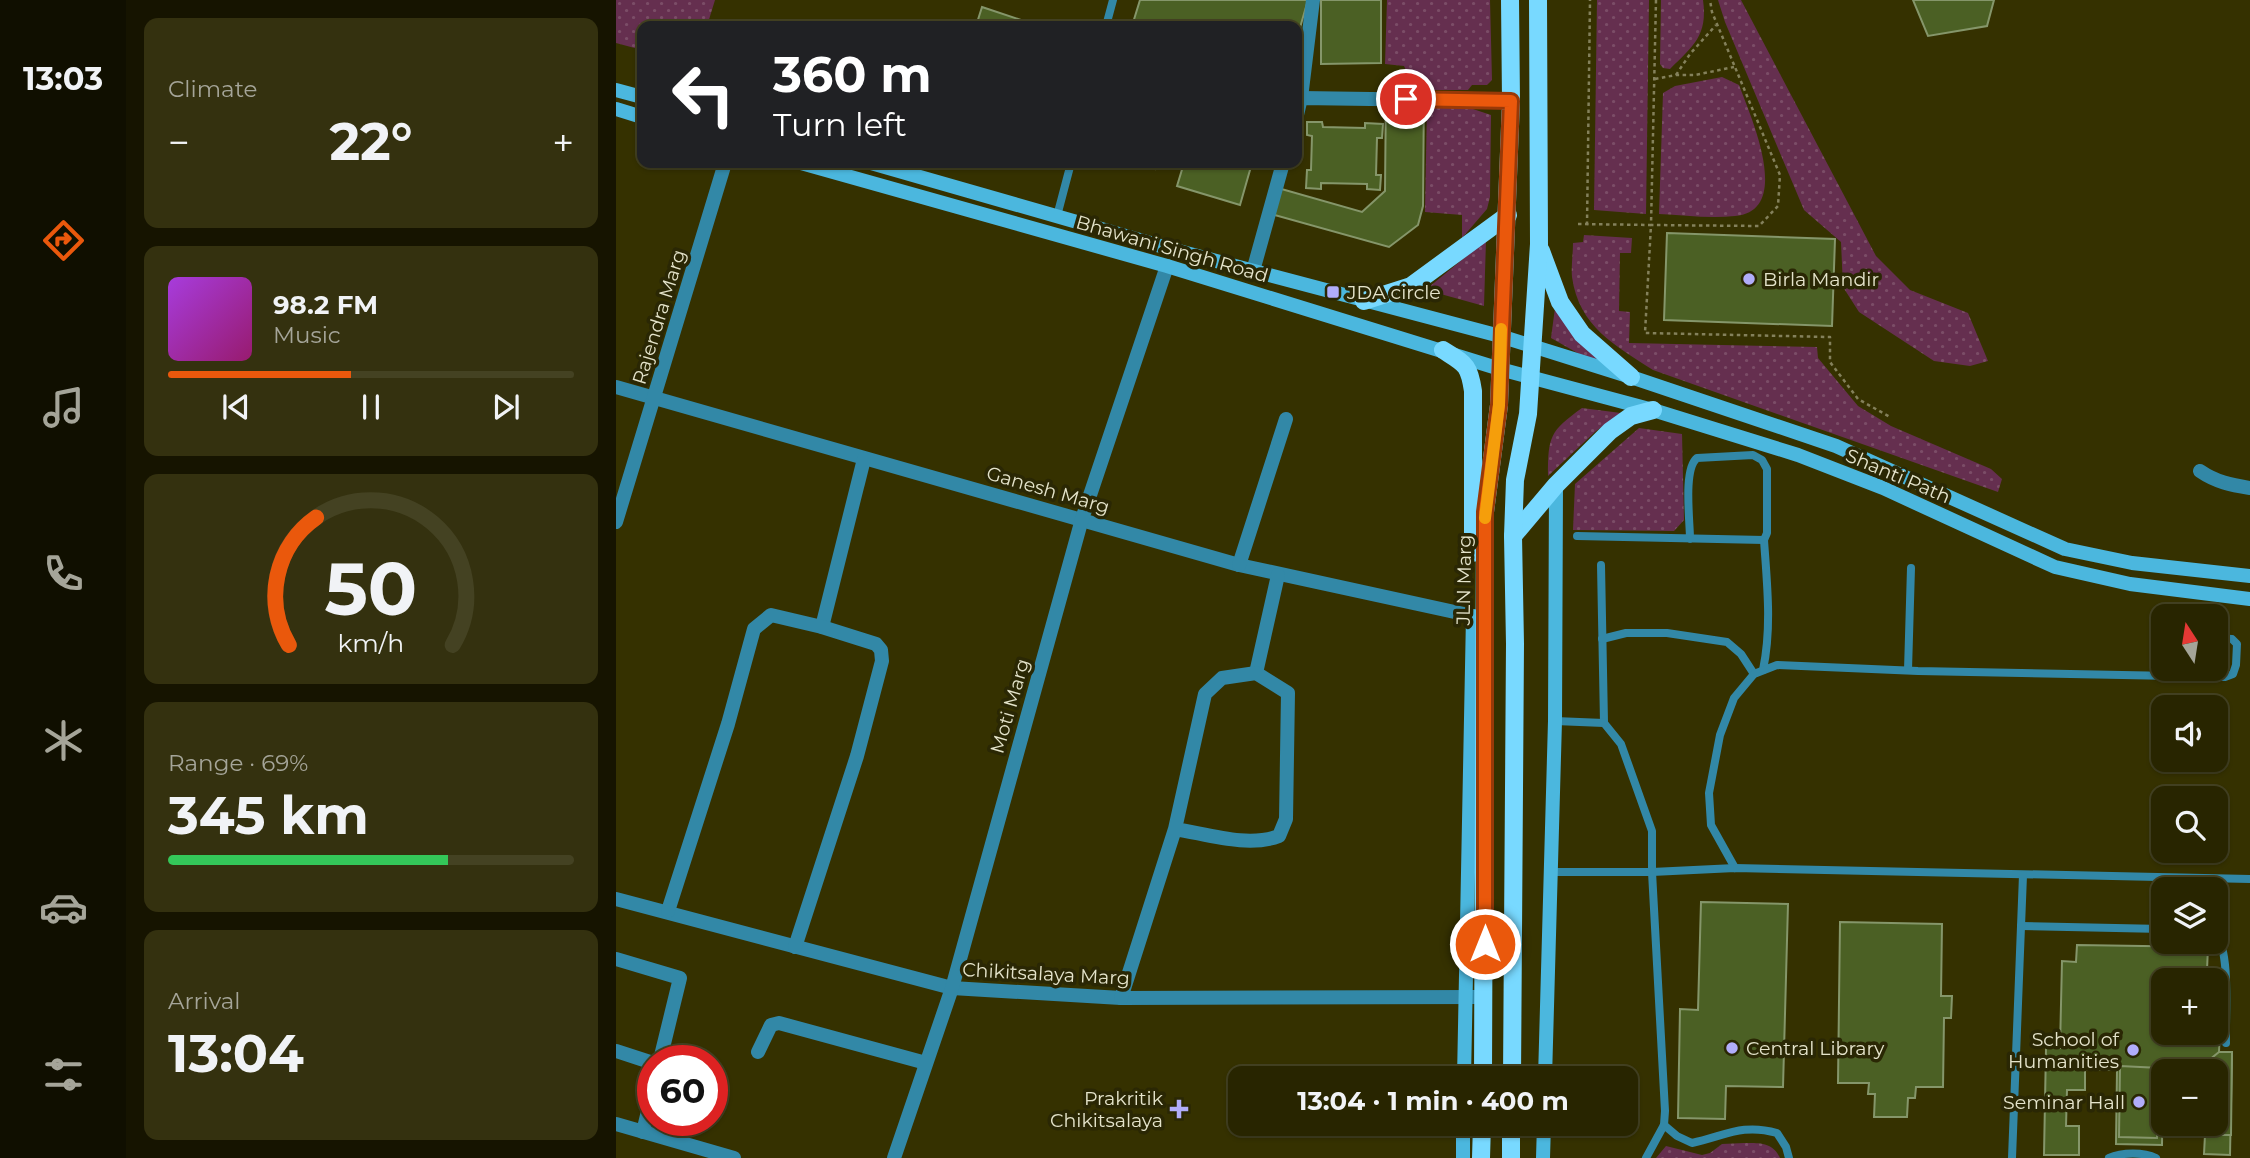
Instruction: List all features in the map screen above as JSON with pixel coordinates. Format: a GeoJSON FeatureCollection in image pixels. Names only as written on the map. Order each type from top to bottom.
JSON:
{"type":"FeatureCollection","features":[{"type":"Feature","properties":{"kind":"main road","name":"JLN Marg"},"geometry":{"type":"LineString","coordinates":[[1483,1066],[1485,997],[1479,619],[1485,512],[1499,405],[1511,101],[1510,0]]}},
{"type":"Feature","properties":{"kind":"main road"},"geometry":{"type":"LineString","coordinates":[[1512,1066],[1515,658],[1513,536],[1515,480],[1528,414],[1539,245],[1538,0]]}},
{"type":"Feature","properties":{"kind":"main road"},"geometry":{"type":"LineString","coordinates":[[616,90],[637,96]]}},
{"type":"Feature","properties":{"kind":"main road"},"geometry":{"type":"LineString","coordinates":[[616,109],[637,115]]}},
{"type":"Feature","properties":{"kind":"main road","name":"Bhawani Singh Road"},"geometry":{"type":"LineString","coordinates":[[820,168],[1167,266],[1531,378]]}},
{"type":"Feature","properties":{"kind":"main road","name":"Bhawani Singh Road"},"geometry":{"type":"LineString","coordinates":[[889,168],[1253,271],[1531,345],[1631,377],[1836,446],[2065,549],[2132,563],[2250,576]]}},
{"type":"Feature","properties":{"kind":"main road"},"geometry":{"type":"LineString","coordinates":[[1364,301],[1411,285],[1507,215]]}},
{"type":"Feature","properties":{"kind":"main road"},"geometry":{"type":"LineString","coordinates":[[1539,245],[1560,302],[1582,334],[1631,377]]}},
{"type":"Feature","properties":{"kind":"main road"},"geometry":{"type":"LineString","coordinates":[[1443,350],[1463,363],[1470,372],[1473,391],[1479,619],[1464,1066]]}},
{"type":"Feature","properties":{"kind":"main road","name":"Shanti Path"},"geometry":{"type":"LineString","coordinates":[[1531,378],[1653,410],[1810,460],[1883,488],[2055,566],[2130,584],[2250,599]]}},
{"type":"Feature","properties":{"kind":"main road"},"geometry":{"type":"LineString","coordinates":[[1513,536],[1556,485],[1610,431],[1630,416],[1653,410]]}},
{"type":"Feature","properties":{"kind":"main road"},"geometry":{"type":"LineString","coordinates":[[1545,1066],[1555,720],[1556,485]]}},
{"type":"Feature","properties":{"kind":"main road"},"geometry":{"type":"LineString","coordinates":[[1463,1136],[1463,1158]]}},
{"type":"Feature","properties":{"kind":"main road"},"geometry":{"type":"LineString","coordinates":[[1481,1158],[1482,1136]]}},
{"type":"Feature","properties":{"kind":"main road"},"geometry":{"type":"LineString","coordinates":[[1511,1136],[1511,1158]]}},
{"type":"Feature","properties":{"kind":"main road"},"geometry":{"type":"LineString","coordinates":[[1544,1136],[1544,1158]]}},
{"type":"Feature","properties":{"kind":"street"},"geometry":{"type":"LineString","coordinates":[[1302,90],[1313,0]]}},
{"type":"Feature","properties":{"kind":"street"},"geometry":{"type":"LineString","coordinates":[[1302,98],[1511,101]]}},
{"type":"Feature","properties":{"kind":"street","name":"Rajendra Marg"},"geometry":{"type":"LineString","coordinates":[[616,522],[723,168]]}},
{"type":"Feature","properties":{"kind":"street"},"geometry":{"type":"LineString","coordinates":[[1253,271],[1282,168]]}},
{"type":"Feature","properties":{"kind":"street","name":"Moti Marg"},"geometry":{"type":"LineString","coordinates":[[894,1158],[952,988],[1082,519],[1167,266]]}},
{"type":"Feature","properties":{"kind":"street","name":"Ganesh Marg"},"geometry":{"type":"LineString","coordinates":[[616,387],[1239,565],[1479,619]]}},
{"type":"Feature","properties":{"kind":"street"},"geometry":{"type":"LineString","coordinates":[[1239,565],[1286,419]]}},
{"type":"Feature","properties":{"kind":"street"},"geometry":{"type":"LineString","coordinates":[[822,627],[864,459]]}},
{"type":"Feature","properties":{"kind":"street"},"geometry":{"type":"LineString","coordinates":[[2200,471],[2219,482],[2250,488]]}},
{"type":"Feature","properties":{"kind":"street"},"geometry":{"type":"LineString","coordinates":[[1256,673],[1278,575]]}},
{"type":"Feature","properties":{"kind":"street"},"geometry":{"type":"LineString","coordinates":[[668,911],[728,724],[754,629],[771,615],[822,627],[876,643],[881,650],[882,661],[858,756],[795,947]]}},
{"type":"Feature","properties":{"kind":"street"},"geometry":{"type":"LineString","coordinates":[[1121,998],[1175,829],[1205,694],[1222,678],[1256,673],[1288,693],[1286,819],[1279,836],[1268,840],[1245,840],[1175,829]]}},
{"type":"Feature","properties":{"kind":"street","name":"Chikitsalaya Marg"},"geometry":{"type":"LineString","coordinates":[[616,899],[952,988],[1121,998],[1485,997]]}},
{"type":"Feature","properties":{"kind":"street"},"geometry":{"type":"LineString","coordinates":[[616,959],[680,978],[664,1045]]}},
{"type":"Feature","properties":{"kind":"street"},"geometry":{"type":"LineString","coordinates":[[758,1052],[771,1024],[779,1023],[926,1063]]}},
{"type":"Feature","properties":{"kind":"street"},"geometry":{"type":"LineString","coordinates":[[616,1051],[637,1058]]}},
{"type":"Feature","properties":{"kind":"street"},"geometry":{"type":"LineString","coordinates":[[616,1124],[637,1130]]}},
{"type":"Feature","properties":{"kind":"street"},"geometry":{"type":"LineString","coordinates":[[657,1136],[734,1158]]}},
{"type":"Feature","properties":{"kind":"lane"},"geometry":{"type":"LineString","coordinates":[[1107,21],[1113,0]]}},
{"type":"Feature","properties":{"kind":"lane"},"geometry":{"type":"LineString","coordinates":[[1057,216],[1070,168]]}},
{"type":"Feature","properties":{"kind":"lane"},"geometry":{"type":"LineString","coordinates":[[1690,539],[1689,472],[1692,461],[1697,458],[1753,455],[1762,460],[1767,469],[1768,533],[1764,540],[1769,609],[1768,646],[1763,670]]}},
{"type":"Feature","properties":{"kind":"lane"},"geometry":{"type":"LineString","coordinates":[[1577,536],[1764,540]]}},
{"type":"Feature","properties":{"kind":"lane"},"geometry":{"type":"LineString","coordinates":[[1601,565],[1604,723],[1621,744],[1652,831],[1664,1125],[1646,1158]]}},
{"type":"Feature","properties":{"kind":"lane"},"geometry":{"type":"LineString","coordinates":[[1908,670],[1911,568]]}},
{"type":"Feature","properties":{"kind":"lane"},"geometry":{"type":"LineString","coordinates":[[1602,639],[1626,633],[1667,633],[1727,642],[1741,654],[1754,674]]}},
{"type":"Feature","properties":{"kind":"lane"},"geometry":{"type":"LineString","coordinates":[[2228,639],[2237,644],[2236,665],[2233,674],[2228,676]]}},
{"type":"Feature","properties":{"kind":"lane"},"geometry":{"type":"LineString","coordinates":[[1735,868],[1711,825],[1709,793],[1720,735],[1734,698],[1754,674],[1777,665],[2151,675]]}},
{"type":"Feature","properties":{"kind":"lane"},"geometry":{"type":"LineString","coordinates":[[1555,720],[1604,723]]}},
{"type":"Feature","properties":{"kind":"lane"},"geometry":{"type":"LineString","coordinates":[[1551,872],[1652,872],[1735,868],[2250,878]]}},
{"type":"Feature","properties":{"kind":"lane"},"geometry":{"type":"LineString","coordinates":[[2011,1158],[2023,875]]}},
{"type":"Feature","properties":{"kind":"lane"},"geometry":{"type":"LineString","coordinates":[[2021,926],[2151,929]]}},
{"type":"Feature","properties":{"kind":"lane"},"geometry":{"type":"LineString","coordinates":[[1664,1125],[1677,1136],[1692,1143],[1720,1133],[1759,1128],[1777,1133],[1789,1158]]}},
{"type":"Feature","properties":{"kind":"lane"},"geometry":{"type":"LineString","coordinates":[[2109,1158],[2115,1155],[2147,1154],[2156,1158]]}},
{"type":"Feature","properties":{"kind":"path"},"geometry":{"type":"LineString","coordinates":[[1587,225],[1590,0]]}},
{"type":"Feature","properties":{"kind":"path"},"geometry":{"type":"LineString","coordinates":[[1656,0],[1651,225],[1645,333],[1830,337],[1830,362],[1858,399],[1890,417]]}},
{"type":"Feature","properties":{"kind":"path"},"geometry":{"type":"LineString","coordinates":[[1578,225],[1759,226],[1778,206],[1780,175],[1712,12],[1710,0]]}},
{"type":"Feature","properties":{"kind":"path"},"geometry":{"type":"LineString","coordinates":[[1676,75],[1690,54],[1717,24]]}},
{"type":"Feature","properties":{"kind":"path"},"geometry":{"type":"LineString","coordinates":[[1655,79],[1695,75],[1734,66]]}},
{"type":"Feature","properties":{"kind":"shaded area"},"geometry":{"type":"Polygon","coordinates":[[[616,0],[715,0],[709,21],[637,21],[637,49],[616,43],[616,0]]]}},
{"type":"Feature","properties":{"kind":"shaded area"},"geometry":{"type":"Polygon","coordinates":[[[1387,0],[1490,0],[1492,80],[1487,85],[1472,85],[1468,90],[1429,90],[1412,83],[1404,66],[1385,64],[1387,0]]]}},
{"type":"Feature","properties":{"kind":"shaded area"},"geometry":{"type":"Polygon","coordinates":[[[1597,0],[1649,0],[1646,214],[1594,210],[1597,0]]]}},
{"type":"Feature","properties":{"kind":"shaded area"},"geometry":{"type":"Polygon","coordinates":[[[1661,0],[1703,0],[1701,32],[1692,47],[1670,69],[1663,68],[1660,64],[1661,0]]]}},
{"type":"Feature","properties":{"kind":"shaded area"},"geometry":{"type":"Polygon","coordinates":[[[1718,0],[1741,0],[1876,256],[1910,290],[1968,313],[1988,361],[1970,366],[1934,361],[1859,312],[1843,287],[1841,242],[1804,210],[1718,0]]]}},
{"type":"Feature","properties":{"kind":"shaded area"},"geometry":{"type":"Polygon","coordinates":[[[1722,77],[1739,85],[1758,138],[1765,180],[1762,198],[1753,210],[1735,216],[1659,214],[1663,93],[1675,86],[1722,77]]]}},
{"type":"Feature","properties":{"kind":"shaded area"},"geometry":{"type":"Polygon","coordinates":[[[1427,105],[1470,108],[1491,115],[1490,197],[1487,209],[1462,238],[1462,215],[1425,212],[1427,105]]]}},
{"type":"Feature","properties":{"kind":"shaded area"},"geometry":{"type":"Polygon","coordinates":[[[1584,235],[1632,238],[1631,253],[1620,253],[1619,311],[1630,312],[1629,343],[1817,347],[1818,358],[1858,406],[1891,426],[1991,469],[2002,479],[1998,492],[1653,370],[1601,333],[1582,309],[1576,294],[1572,269],[1573,243],[1583,242],[1584,235]]]}},
{"type":"Feature","properties":{"kind":"shaded area"},"geometry":{"type":"Polygon","coordinates":[[[1486,240],[1484,306],[1437,293],[1429,287],[1486,240]]]}},
{"type":"Feature","properties":{"kind":"shaded area"},"geometry":{"type":"Polygon","coordinates":[[[1555,308],[1602,360],[1597,364],[1551,338],[1555,308]]]}},
{"type":"Feature","properties":{"kind":"shaded area"},"geometry":{"type":"Polygon","coordinates":[[[1582,408],[1621,413],[1596,431],[1548,476],[1550,443],[1553,436],[1563,423],[1582,408]]]}},
{"type":"Feature","properties":{"kind":"shaded area"},"geometry":{"type":"Polygon","coordinates":[[[1639,428],[1682,434],[1684,520],[1674,531],[1573,530],[1575,484],[1639,428]]]}},
{"type":"Feature","properties":{"kind":"shaded area"},"geometry":{"type":"Polygon","coordinates":[[[1722,1144],[1769,1146],[1780,1158],[1656,1158],[1666,1146],[1702,1155],[1710,1153],[1722,1144]]]}},
{"type":"Feature","properties":{"kind":"building"},"geometry":{"type":"Polygon","coordinates":[[[1140,0],[1308,0],[1302,21],[1134,21],[1140,0]]]}},
{"type":"Feature","properties":{"kind":"building"},"geometry":{"type":"Polygon","coordinates":[[[1321,0],[1381,0],[1381,63],[1321,64],[1321,0]]]}},
{"type":"Feature","properties":{"kind":"building"},"geometry":{"type":"Polygon","coordinates":[[[1913,0],[1994,0],[1987,26],[1928,36],[1913,0]]]}},
{"type":"Feature","properties":{"kind":"building"},"geometry":{"type":"Polygon","coordinates":[[[982,7],[1024,21],[978,21],[982,7]]]}},
{"type":"Feature","properties":{"kind":"building"},"geometry":{"type":"Polygon","coordinates":[[[1386,88],[1424,88],[1423,206],[1418,225],[1389,247],[1271,214],[1278,188],[1362,212],[1385,191],[1386,88]]]}},
{"type":"Feature","properties":{"kind":"building"},"geometry":{"type":"Polygon","coordinates":[[[1307,122],[1322,122],[1323,127],[1365,128],[1365,123],[1383,124],[1382,138],[1377,138],[1376,175],[1381,175],[1380,190],[1367,189],[1367,184],[1321,183],[1321,189],[1306,188],[1307,170],[1311,170],[1312,136],[1307,135],[1307,122]]]}},
{"type":"Feature","properties":{"kind":"building"},"geometry":{"type":"Polygon","coordinates":[[[1182,168],[1251,168],[1240,205],[1177,186],[1182,168]]]}},
{"type":"Feature","properties":{"kind":"building","name":"Birla Mandir"},"geometry":{"type":"Polygon","coordinates":[[[1667,233],[1835,239],[1832,326],[1664,320],[1667,233]]]}},
{"type":"Feature","properties":{"kind":"building","name":"Central Library"},"geometry":{"type":"Polygon","coordinates":[[[1701,902],[1788,904],[1783,1087],[1726,1086],[1725,1119],[1678,1118],[1680,1009],[1698,1010],[1701,902]]]}},
{"type":"Feature","properties":{"kind":"building"},"geometry":{"type":"Polygon","coordinates":[[[1840,922],[1942,924],[1941,996],[1952,996],[1951,1018],[1944,1018],[1943,1087],[1916,1087],[1915,1098],[1908,1098],[1907,1117],[1874,1117],[1875,1094],[1868,1094],[1869,1083],[1838,1083],[1840,922]]]}},
{"type":"Feature","properties":{"kind":"building","name":"School of Humanities"},"geometry":{"type":"Polygon","coordinates":[[[2077,945],[2151,946],[2151,954],[2208,954],[2207,968],[2151,968],[2151,1045],[2219,1045],[2219,1052],[2232,1052],[2230,1155],[2204,1154],[2205,1136],[2228,1136],[2228,1059],[2151,1059],[2151,1136],[2162,1136],[2162,1145],[2116,1144],[2117,1070],[2085,1069],[2085,1090],[2067,1090],[2066,1126],[2079,1126],[2079,1155],[2044,1155],[2046,1048],[2060,1048],[2062,961],[2076,962],[2077,945]]]}},
{"type":"Feature","properties":{"kind":"building"},"geometry":{"type":"Polygon","coordinates":[[[2219,1052],[2232,1052],[2231,1135],[2228,1135],[2228,1059],[2210,1059],[2219,1052]]]}},
{"type":"Feature","properties":{"kind":"building","name":"Seminar Hall"},"geometry":{"type":"Polygon","coordinates":[[[2120,1066],[2151,1068],[2151,1136],[2157,1138],[2119,1137],[2120,1066]]]}},
{"type":"Feature","properties":{"kind":"slow traffic"},"geometry":{"type":"LineString","coordinates":[[1485,518],[1499,405],[1501,329]]}},
{"type":"Feature","properties":{"kind":"place","name":"Birla Mandir"},"geometry":{"type":"Point","coordinates":[1749,279]}},
{"type":"Feature","properties":{"kind":"place","name":"JDA circle"},"geometry":{"type":"Point","coordinates":[1333,292]}},
{"type":"Feature","properties":{"kind":"place","name":"Central Library"},"geometry":{"type":"Point","coordinates":[1732,1048]}},
{"type":"Feature","properties":{"kind":"place","name":"School of Humanities"},"geometry":{"type":"Point","coordinates":[2133,1050]}},
{"type":"Feature","properties":{"kind":"place","name":"Seminar Hall"},"geometry":{"type":"Point","coordinates":[2139,1102]}},
{"type":"Feature","properties":{"kind":"place","name":"Prakritik Chikitsalaya"},"geometry":{"type":"Point","coordinates":[1179,1109]}},
{"type":"Feature","properties":{"kind":"route"},"geometry":{"type":"LineString","coordinates":[[1406,99],[1511,101],[1499,405],[1485,512],[1485,944]]}}]}
